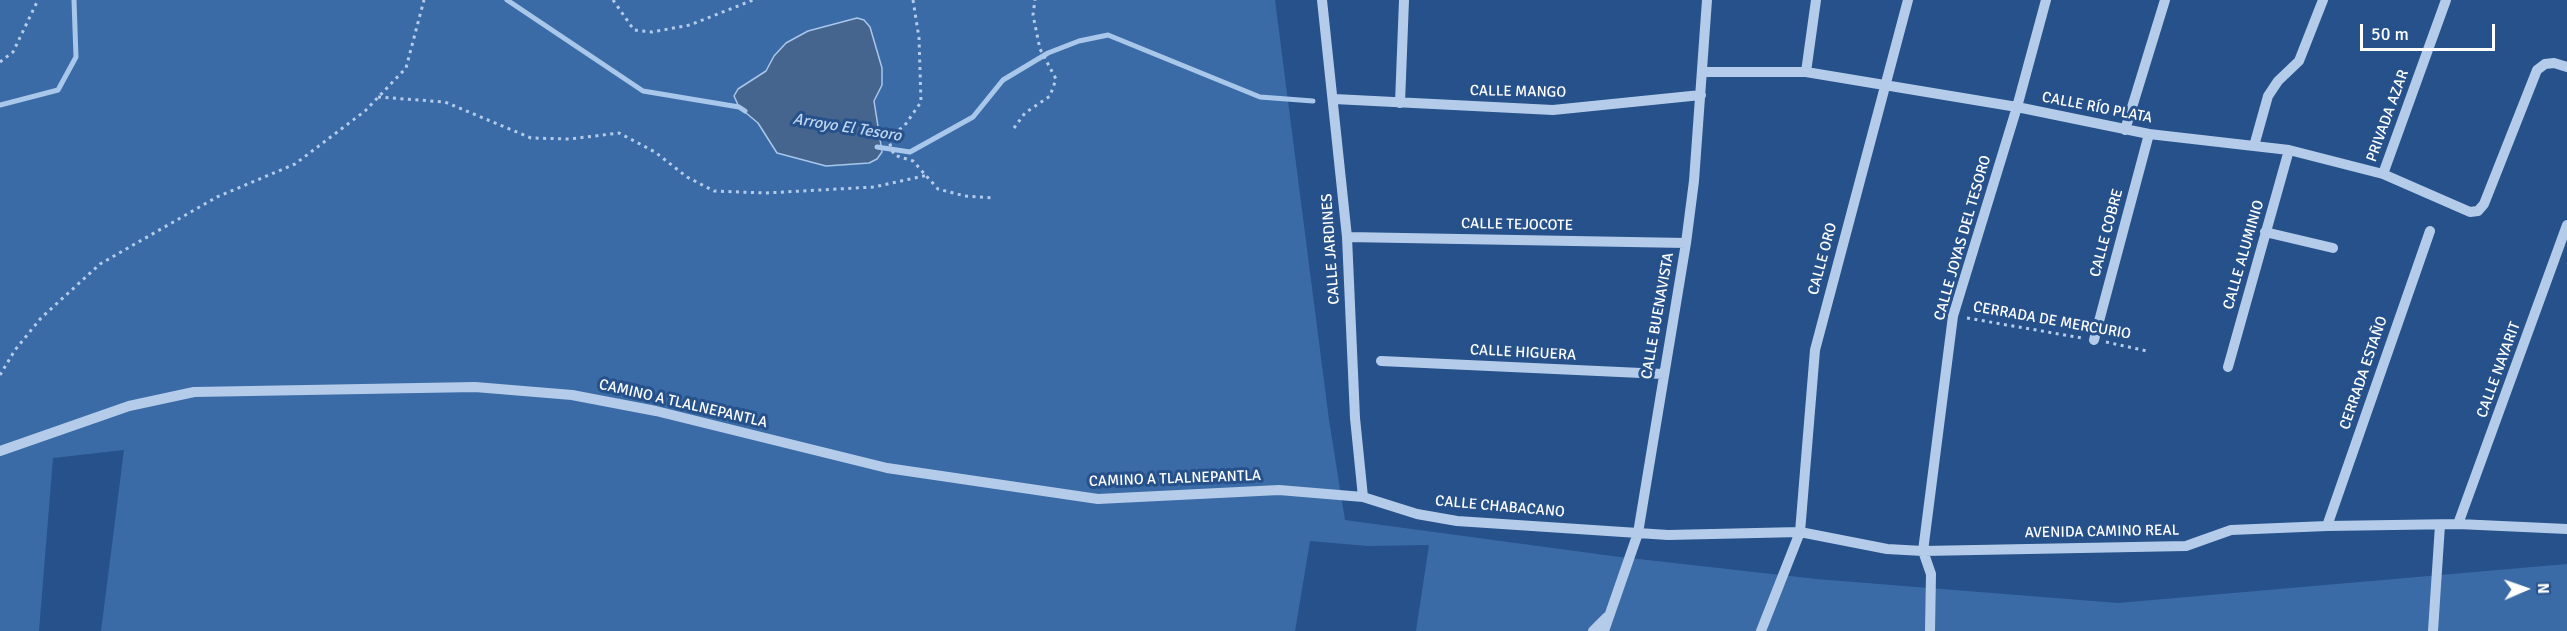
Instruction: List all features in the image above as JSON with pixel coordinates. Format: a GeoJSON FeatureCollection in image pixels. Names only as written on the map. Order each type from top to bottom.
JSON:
{"type":"FeatureCollection","features":[{"type":"Feature","properties":{"kind":"street","name":"CALLE JARDINES"},"geometry":{"type":"LineString","coordinates":[[1322,0],[1347,237],[1354,418],[1363,497]]}},
{"type":"Feature","properties":{"kind":"street"},"geometry":{"type":"LineString","coordinates":[[1400,103],[1404,0]]}},
{"type":"Feature","properties":{"kind":"street","name":"CALLE BUENAVISTA"},"geometry":{"type":"LineString","coordinates":[[1604,631],[1638,533],[1686,243],[1694,181],[1707,0]]}},
{"type":"Feature","properties":{"kind":"street"},"geometry":{"type":"LineString","coordinates":[[1806,72],[1816,0]]}},
{"type":"Feature","properties":{"kind":"street","name":"CALLE ORO"},"geometry":{"type":"LineString","coordinates":[[1761,631],[1800,532],[1815,350],[1908,0]]}},
{"type":"Feature","properties":{"kind":"street","name":"CALLE JOYAS DEL TESORO"},"geometry":{"type":"LineString","coordinates":[[1930,631],[1931,574],[1923,551],[1953,316],[2017,107],[2046,0]]}},
{"type":"Feature","properties":{"kind":"street"},"geometry":{"type":"LineString","coordinates":[[2125,130],[2165,0]]}},
{"type":"Feature","properties":{"kind":"street"},"geometry":{"type":"LineString","coordinates":[[2254,146],[2268,96],[2278,81],[2299,61],[2323,0]]}},
{"type":"Feature","properties":{"kind":"street","name":"PRIVADA AZAR"},"geometry":{"type":"LineString","coordinates":[[2383,174],[2446,0]]}},
{"type":"Feature","properties":{"kind":"street","name":"CALLE RÍO PLATA"},"geometry":{"type":"LineString","coordinates":[[1702,72],[1806,72],[2017,107],[2149,134],[2289,150],[2383,174],[2470,212],[2478,211],[2484,204],[2537,70],[2544,64],[2554,63],[2567,67]]}},
{"type":"Feature","properties":{"kind":"street","name":"CALLE MANGO"},"geometry":{"type":"LineString","coordinates":[[1334,99],[1553,110],[1701,95]]}},
{"type":"Feature","properties":{"kind":"street","name":"CALLE COBRE"},"geometry":{"type":"LineString","coordinates":[[2094,340],[2149,134]]}},
{"type":"Feature","properties":{"kind":"street","name":"CALLE ALUMINIO"},"geometry":{"type":"LineString","coordinates":[[2228,367],[2289,150]]}},
{"type":"Feature","properties":{"kind":"street","name":"CALLE NAYARIT"},"geometry":{"type":"LineString","coordinates":[[2458,524],[2567,225]]}},
{"type":"Feature","properties":{"kind":"street","name":"CERRADA ESTAÑO"},"geometry":{"type":"LineString","coordinates":[[2327,526],[2430,231]]}},
{"type":"Feature","properties":{"kind":"street"},"geometry":{"type":"LineString","coordinates":[[2265,232],[2332,248]]}},
{"type":"Feature","properties":{"kind":"street","name":"CALLE TEJOCOTE"},"geometry":{"type":"LineString","coordinates":[[1347,237],[1686,243]]}},
{"type":"Feature","properties":{"kind":"street","name":"CALLE HIGUERA"},"geometry":{"type":"LineString","coordinates":[[1381,361],[1664,374]]}},
{"type":"Feature","properties":{"kind":"street","name":"CAMINO A TLALNEPANTLA"},"geometry":{"type":"LineString","coordinates":[[0,451],[129,406],[194,392],[475,387],[573,395],[656,411],[887,468],[1098,499],[1279,490],[1363,497]]}},
{"type":"Feature","properties":{"kind":"street","name":"CALLE CHABACANO"},"geometry":{"type":"LineString","coordinates":[[1363,497],[1417,514],[1457,521],[1638,533]]}},
{"type":"Feature","properties":{"kind":"street","name":"AVENIDA CAMINO REAL"},"geometry":{"type":"LineString","coordinates":[[1638,533],[1668,535],[1800,532],[1887,549],[1923,551],[2186,546],[2231,530],[2327,526],[2458,524],[2567,529]]}},
{"type":"Feature","properties":{"kind":"street"},"geometry":{"type":"LineString","coordinates":[[2433,631],[2440,525]]}},
{"type":"Feature","properties":{"kind":"street"},"geometry":{"type":"LineString","coordinates":[[1593,631],[1611,612]]}},
{"type":"Feature","properties":{"kind":"path"},"geometry":{"type":"LineString","coordinates":[[0,62],[13,52],[38,0]]}},
{"type":"Feature","properties":{"kind":"path"},"geometry":{"type":"LineString","coordinates":[[0,375],[15,350],[41,318],[100,264],[218,197],[295,164],[365,111],[406,68],[420,8],[424,0]]}},
{"type":"Feature","properties":{"kind":"path"},"geometry":{"type":"LineString","coordinates":[[613,0],[633,30],[652,32],[690,25],[753,0]]}},
{"type":"Feature","properties":{"kind":"path"},"geometry":{"type":"LineString","coordinates":[[913,0],[920,38],[921,102],[905,124],[888,139],[894,155],[913,161],[928,175],[938,189],[965,196],[995,198]]}},
{"type":"Feature","properties":{"kind":"path"},"geometry":{"type":"LineString","coordinates":[[1014,128],[1024,113],[1050,96],[1056,78],[1040,49],[1033,15],[1035,0]]}},
{"type":"Feature","properties":{"kind":"path"},"geometry":{"type":"LineString","coordinates":[[378,97],[444,102],[531,138],[570,139],[619,133],[655,152],[687,177],[714,191],[766,194],[874,187],[928,175]]}},
{"type":"Feature","properties":{"kind":"path","name":"CERRADA DE MERCURIO"},"geometry":{"type":"LineString","coordinates":[[1953,316],[2147,351]]}},
{"type":"Feature","properties":{"kind":"shaded area"},"geometry":{"type":"Polygon","coordinates":[[[0,0],[1275,0],[1329,420],[1345,520],[1612,556],[1816,579],[2118,603],[2567,564],[2567,631],[1416,631],[1429,545],[1368,546],[1310,541],[1295,631],[101,631],[124,450],[53,458],[39,631],[0,631],[0,0]]]}},
{"type":"Feature","properties":{"kind":"water"},"geometry":{"type":"Polygon","coordinates":[[[857,18],[864,20],[870,27],[882,68],[882,85],[874,101],[882,152],[877,159],[869,163],[826,166],[777,153],[758,123],[739,107],[734,96],[738,89],[766,71],[774,56],[786,43],[808,31],[857,18]]]}},
{"type":"Feature","properties":{"kind":"waterway","name":"Arroyo El Tesoro"},"geometry":{"type":"LineString","coordinates":[[0,105],[58,90],[76,57],[74,0]]}},
{"type":"Feature","properties":{"kind":"waterway","name":"Arroyo El Tesoro"},"geometry":{"type":"LineString","coordinates":[[507,0],[643,91],[739,107],[745,111]]}},
{"type":"Feature","properties":{"kind":"waterway","name":"Arroyo El Tesoro"},"geometry":{"type":"LineString","coordinates":[[877,147],[910,152],[973,117],[1003,80],[1048,53],[1079,41],[1108,35],[1260,97],[1313,101]]}}]}
